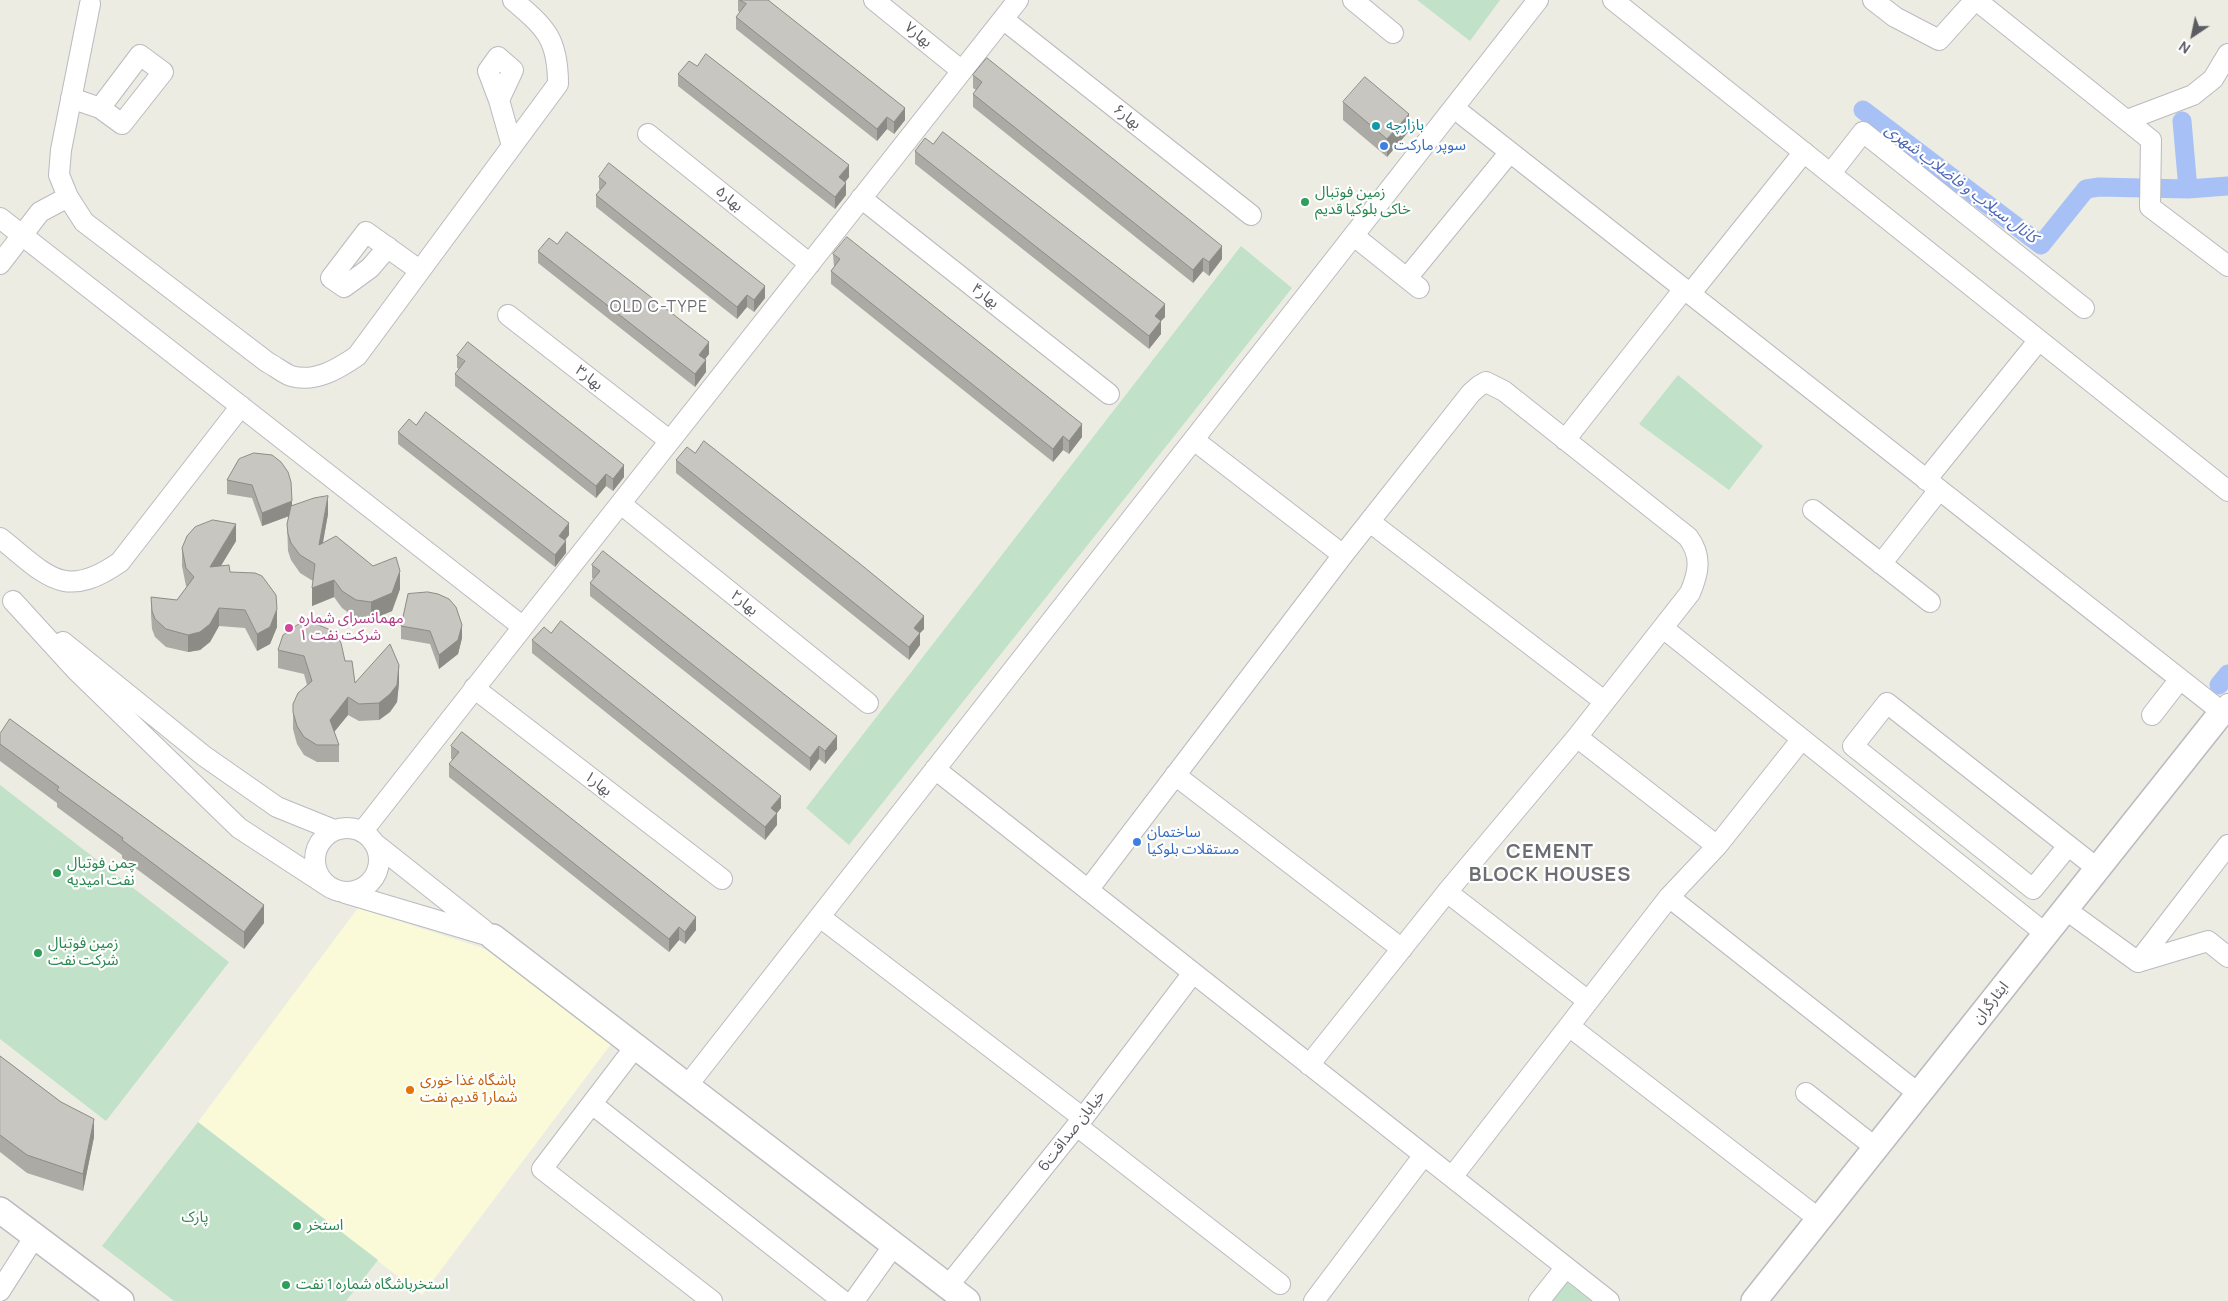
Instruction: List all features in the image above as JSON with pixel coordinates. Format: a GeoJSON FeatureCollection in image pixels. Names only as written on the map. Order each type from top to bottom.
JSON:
{"type":"FeatureCollection","features":[{"type":"Feature","properties":{"kind":"street"},"geometry":{"type":"LineString","coordinates":[[90,4],[58,175],[68,197],[84,222],[268,362],[292,376],[318,376],[339,368],[357,356],[558,84],[555,51],[549,36],[542,24],[512,0]]}},
{"type":"Feature","properties":{"kind":"street","name":"بهار۷"},"geometry":{"type":"LineString","coordinates":[[874,0],[962,71]]}},
{"type":"Feature","properties":{"kind":"street"},"geometry":{"type":"LineString","coordinates":[[368,837],[474,688],[1018,0]]}},
{"type":"Feature","properties":{"kind":"street"},"geometry":{"type":"LineString","coordinates":[[1353,0],[1393,32]]}},
{"type":"Feature","properties":{"kind":"street"},"geometry":{"type":"LineString","coordinates":[[687,1086],[1538,0]]}},
{"type":"Feature","properties":{"kind":"street"},"geometry":{"type":"LineString","coordinates":[[1613,0],[2228,491]]}},
{"type":"Feature","properties":{"kind":"street"},"geometry":{"type":"LineString","coordinates":[[1873,0],[1895,17],[1939,40],[1976,0],[2152,140],[2150,206],[2228,266]]}},
{"type":"Feature","properties":{"kind":"street","name":"بهار۶"},"geometry":{"type":"LineString","coordinates":[[1003,19],[1251,215]]}},
{"type":"Feature","properties":{"kind":"street"},"geometry":{"type":"LineString","coordinates":[[2127,120],[2193,95],[2213,79],[2228,54]]}},
{"type":"Feature","properties":{"kind":"street"},"geometry":{"type":"LineString","coordinates":[[71,98],[100,108]]}},
{"type":"Feature","properties":{"kind":"street"},"geometry":{"type":"LineString","coordinates":[[500,100],[512,146]]}},
{"type":"Feature","properties":{"kind":"street"},"geometry":{"type":"LineString","coordinates":[[1454,108],[2180,679],[2225,708]]}},
{"type":"Feature","properties":{"kind":"street"},"geometry":{"type":"LineString","coordinates":[[1831,173],[1863,132],[2084,308]]}},
{"type":"Feature","properties":{"kind":"street","name":"بهار۵"},"geometry":{"type":"LineString","coordinates":[[648,134],[810,264]]}},
{"type":"Feature","properties":{"kind":"street"},"geometry":{"type":"LineString","coordinates":[[1354,236],[1413,283],[1510,152]]}},
{"type":"Feature","properties":{"kind":"street"},"geometry":{"type":"LineString","coordinates":[[1565,440],[1804,152]]}},
{"type":"Feature","properties":{"kind":"street"},"geometry":{"type":"LineString","coordinates":[[0,264],[40,212],[68,197]]}},
{"type":"Feature","properties":{"kind":"street","name":"بهار۴"},"geometry":{"type":"LineString","coordinates":[[861,198],[1109,394]]}},
{"type":"Feature","properties":{"kind":"street"},"geometry":{"type":"LineString","coordinates":[[0,218],[523,627]]}},
{"type":"Feature","properties":{"kind":"street"},"geometry":{"type":"LineString","coordinates":[[388,247],[419,270]]}},
{"type":"Feature","properties":{"kind":"street","name":"بهار۳"},"geometry":{"type":"LineString","coordinates":[[508,315],[670,441]]}},
{"type":"Feature","properties":{"kind":"street"},"geometry":{"type":"LineString","coordinates":[[1881,564],[1932,485],[2040,340]]}},
{"type":"Feature","properties":{"kind":"street"},"geometry":{"type":"LineString","coordinates":[[1088,890],[1343,555],[1471,393],[1486,382],[1504,391],[1688,537],[1695,546],[1699,561],[1696,579],[1690,593],[1577,738],[1447,892],[1310,1065]]}},
{"type":"Feature","properties":{"kind":"street"},"geometry":{"type":"LineString","coordinates":[[0,538],[50,578],[85,581],[109,570],[120,562],[241,406]]}},
{"type":"Feature","properties":{"kind":"street"},"geometry":{"type":"LineString","coordinates":[[1194,440],[1343,555]]}},
{"type":"Feature","properties":{"kind":"street","name":"بهار۲"},"geometry":{"type":"LineString","coordinates":[[620,504],[868,703]]}},
{"type":"Feature","properties":{"kind":"street"},"geometry":{"type":"LineString","coordinates":[[1813,510],[1930,602]]}},
{"type":"Feature","properties":{"kind":"street"},"geometry":{"type":"LineString","coordinates":[[1370,522],[1604,701]]}},
{"type":"Feature","properties":{"kind":"street"},"geometry":{"type":"LineString","coordinates":[[7,596],[204,756],[277,807],[334,830],[349,828],[368,837],[493,937],[957,1294]]}},
{"type":"Feature","properties":{"kind":"street"},"geometry":{"type":"LineString","coordinates":[[7,596],[76,670],[239,828],[338,891],[493,937]]}},
{"type":"Feature","properties":{"kind":"street"},"geometry":{"type":"LineString","coordinates":[[1663,628],[2046,934]]}},
{"type":"Feature","properties":{"kind":"street"},"geometry":{"type":"LineString","coordinates":[[2152,715],[2180,679]]}},
{"type":"Feature","properties":{"kind":"street","name":"بهار۱"},"geometry":{"type":"LineString","coordinates":[[474,688],[722,879]]}},
{"type":"Feature","properties":{"kind":"street"},"geometry":{"type":"LineString","coordinates":[[2068,846],[2033,889],[1853,746],[1887,703],[2098,869]]}},
{"type":"Feature","properties":{"kind":"street","name":"ایثارگران"},"geometry":{"type":"LineString","coordinates":[[1754,1301],[2225,708]]}},
{"type":"Feature","properties":{"kind":"street"},"geometry":{"type":"LineString","coordinates":[[1577,738],[1717,846]]}},
{"type":"Feature","properties":{"kind":"street"},"geometry":{"type":"LineString","coordinates":[[1452,1177],[1669,897],[1717,846],[1801,740]]}},
{"type":"Feature","properties":{"kind":"street"},"geometry":{"type":"LineString","coordinates":[[936,769],[1609,1301]]}},
{"type":"Feature","properties":{"kind":"street"},"geometry":{"type":"LineString","coordinates":[[1175,775],[1402,949]]}},
{"type":"Feature","properties":{"kind":"street"},"geometry":{"type":"LineString","coordinates":[[334,830],[323,839],[316,852],[315,866],[321,879],[338,891],[359,890],[371,882],[375,876],[378,869],[379,855],[368,837]]}},
{"type":"Feature","properties":{"kind":"street"},"geometry":{"type":"LineString","coordinates":[[2138,962],[2228,845]]}},
{"type":"Feature","properties":{"kind":"street"},"geometry":{"type":"LineString","coordinates":[[1447,892],[1588,1001]]}},
{"type":"Feature","properties":{"kind":"street"},"geometry":{"type":"LineString","coordinates":[[1669,897],[1919,1094]]}},
{"type":"Feature","properties":{"kind":"street"},"geometry":{"type":"LineString","coordinates":[[2065,910],[2138,962]]}},
{"type":"Feature","properties":{"kind":"street"},"geometry":{"type":"LineString","coordinates":[[820,917],[1080,1122],[1280,1284]]}},
{"type":"Feature","properties":{"kind":"street"},"geometry":{"type":"LineString","coordinates":[[2138,962],[2208,941],[2228,957]]}},
{"type":"Feature","properties":{"kind":"street","name":"خیابان صداقت6"},"geometry":{"type":"LineString","coordinates":[[957,1294],[1080,1122],[1193,973]]}},
{"type":"Feature","properties":{"kind":"street"},"geometry":{"type":"LineString","coordinates":[[1569,1026],[1819,1219]]}},
{"type":"Feature","properties":{"kind":"street"},"geometry":{"type":"LineString","coordinates":[[636,1046],[542,1169],[712,1301]]}},
{"type":"Feature","properties":{"kind":"street"},"geometry":{"type":"LineString","coordinates":[[1806,1093],[1876,1148]]}},
{"type":"Feature","properties":{"kind":"street"},"geometry":{"type":"LineString","coordinates":[[592,1104],[843,1301]]}},
{"type":"Feature","properties":{"kind":"street"},"geometry":{"type":"LineString","coordinates":[[1319,1299],[1424,1155]]}},
{"type":"Feature","properties":{"kind":"street"},"geometry":{"type":"LineString","coordinates":[[0,1210],[121,1301]]}},
{"type":"Feature","properties":{"kind":"street"},"geometry":{"type":"LineString","coordinates":[[0,1291],[35,1236]]}},
{"type":"Feature","properties":{"kind":"street"},"geometry":{"type":"LineString","coordinates":[[854,1301],[894,1245]]}},
{"type":"Feature","properties":{"kind":"street"},"geometry":{"type":"LineString","coordinates":[[1539,1301],[1566,1267]]}},
{"type":"Feature","properties":{"kind":"shaded area"},"geometry":{"type":"Polygon","coordinates":[[[358,908],[495,952],[614,1040],[422,1295],[198,1122],[358,908]]]}},
{"type":"Feature","properties":{"kind":"green space"},"geometry":{"type":"Polygon","coordinates":[[[1417,0],[1500,0],[1470,41],[1417,0]]]}},
{"type":"Feature","properties":{"kind":"green space"},"geometry":{"type":"Polygon","coordinates":[[[1241,246],[1292,288],[849,845],[806,808],[1241,246]]]}},
{"type":"Feature","properties":{"kind":"green space"},"geometry":{"type":"Polygon","coordinates":[[[1678,375],[1763,446],[1729,490],[1639,424],[1678,375]]]}},
{"type":"Feature","properties":{"kind":"green space","name":"چمن فوتبال نفت امیدیه"},"geometry":{"type":"Polygon","coordinates":[[[0,785],[229,962],[106,1121],[0,1039],[0,785]]]}},
{"type":"Feature","properties":{"kind":"green space","name":"پارک"},"geometry":{"type":"Polygon","coordinates":[[[198,1122],[378,1260],[346,1301],[174,1301],[102,1246],[198,1122]]]}},
{"type":"Feature","properties":{"kind":"green space"},"geometry":{"type":"Polygon","coordinates":[[[1563,1279],[1592,1301],[1546,1301],[1563,1279]]]}},
{"type":"Feature","properties":{"kind":"building"},"geometry":{"type":"Polygon","coordinates":[[[740,0],[768,0],[905,108],[894,122],[887,117],[877,129],[736,17],[746,4],[740,0]]]}},
{"type":"Feature","properties":{"kind":"building"},"geometry":{"type":"Polygon","coordinates":[[[706,54],[849,165],[839,177],[846,183],[835,197],[678,74],[689,61],[697,66],[706,54]]]}},
{"type":"Feature","properties":{"kind":"building"},"geometry":{"type":"Polygon","coordinates":[[[987,58],[1222,246],[1209,262],[1203,258],[1193,270],[973,94],[982,82],[973,75],[987,58]]]}},
{"type":"Feature","properties":{"kind":"building"},"geometry":{"type":"Polygon","coordinates":[[[1365,77],[1409,114],[1387,139],[1343,102],[1365,77]]]}},
{"type":"Feature","properties":{"kind":"building"},"geometry":{"type":"Polygon","coordinates":[[[943,132],[1165,304],[1155,316],[1161,321],[1149,336],[915,151],[925,138],[933,144],[943,132]]]}},
{"type":"Feature","properties":{"kind":"building"},"geometry":{"type":"Polygon","coordinates":[[[609,163],[765,286],[754,300],[747,295],[737,307],[596,195],[606,183],[599,177],[609,163]]]}},
{"type":"Feature","properties":{"kind":"building"},"geometry":{"type":"Polygon","coordinates":[[[567,232],[709,342],[699,355],[706,360],[695,374],[538,251],[549,238],[557,244],[567,232]]]}},
{"type":"Feature","properties":{"kind":"building"},"geometry":{"type":"Polygon","coordinates":[[[847,237],[1082,424],[1069,441],[1063,436],[1053,449],[831,271],[840,259],[833,254],[847,237]]]}},
{"type":"Feature","properties":{"kind":"building"},"geometry":{"type":"Polygon","coordinates":[[[468,342],[624,465],[613,479],[606,474],[596,486],[455,374],[465,361],[457,356],[468,342]]]}},
{"type":"Feature","properties":{"kind":"building"},"geometry":{"type":"Polygon","coordinates":[[[426,412],[569,523],[559,536],[566,541],[555,555],[398,432],[409,419],[416,425],[426,412]]]}},
{"type":"Feature","properties":{"kind":"building"},"geometry":{"type":"Polygon","coordinates":[[[704,441],[924,616],[914,628],[920,633],[909,647],[676,460],[687,447],[695,453],[704,441]]]}},
{"type":"Feature","properties":{"kind":"building"},"geometry":{"type":"Polygon","coordinates":[[[254,453],[272,455],[281,462],[288,472],[291,482],[292,501],[262,513],[252,485],[227,480],[239,459],[254,453]]]}},
{"type":"Feature","properties":{"kind":"building"},"geometry":{"type":"Polygon","coordinates":[[[328,496],[319,545],[336,536],[373,566],[396,557],[400,571],[392,593],[371,602],[356,600],[342,591],[334,580],[312,588],[315,564],[300,555],[291,543],[287,524],[291,506],[314,498],[328,496]]]}},
{"type":"Feature","properties":{"kind":"building"},"geometry":{"type":"Polygon","coordinates":[[[213,520],[236,524],[210,567],[229,565],[230,572],[255,573],[262,576],[276,595],[277,609],[270,627],[257,634],[245,610],[219,608],[210,624],[200,632],[188,635],[166,629],[155,619],[152,611],[151,597],[177,600],[194,577],[186,568],[182,548],[187,536],[195,527],[213,520]]]}},
{"type":"Feature","properties":{"kind":"building"},"geometry":{"type":"Polygon","coordinates":[[[603,551],[837,736],[825,751],[819,746],[810,758],[590,583],[600,571],[592,565],[603,551]]]}},
{"type":"Feature","properties":{"kind":"building"},"geometry":{"type":"Polygon","coordinates":[[[428,592],[449,599],[456,607],[462,625],[458,640],[439,655],[430,631],[401,626],[408,594],[428,592]]]}},
{"type":"Feature","properties":{"kind":"building"},"geometry":{"type":"Polygon","coordinates":[[[561,621],[781,796],[771,808],[777,813],[765,827],[532,640],[544,627],[551,633],[561,621]]]}},
{"type":"Feature","properties":{"kind":"building"},"geometry":{"type":"Polygon","coordinates":[[[311,622],[333,631],[341,643],[345,661],[352,661],[355,683],[390,644],[399,665],[397,685],[379,703],[359,704],[348,697],[330,720],[339,745],[317,745],[304,737],[297,726],[293,704],[298,693],[312,681],[304,656],[278,650],[283,635],[297,625],[311,622]]]}},
{"type":"Feature","properties":{"kind":"building"},"geometry":{"type":"Polygon","coordinates":[[[10,719],[264,905],[244,932],[122,840],[123,838],[57,790],[59,787],[0,744],[0,734],[10,719]]]}},
{"type":"Feature","properties":{"kind":"building"},"geometry":{"type":"Polygon","coordinates":[[[462,732],[696,917],[685,932],[679,927],[669,939],[449,764],[459,752],[451,746],[462,732]]]}},
{"type":"Feature","properties":{"kind":"building"},"geometry":{"type":"Polygon","coordinates":[[[0,1056],[61,1102],[94,1119],[83,1174],[27,1155],[0,1135],[0,1056]]]}},
{"type":"Feature","properties":{"kind":"waterway","name":"کانال سیلاب و فاضلاب شهری"},"geometry":{"type":"LineString","coordinates":[[1863,110],[2041,245],[2086,189],[2099,187],[2188,189],[2228,186]]}},
{"type":"Feature","properties":{"kind":"waterway","name":"کانال سیلاب و فاضلاب شهری"},"geometry":{"type":"LineString","coordinates":[[2182,121],[2188,189]]}},
{"type":"Feature","properties":{"kind":"waterway","name":"کانال سیلاب و فاضلاب شهری"},"geometry":{"type":"LineString","coordinates":[[2219,685],[2228,674]]}},
{"type":"Feature","properties":{"kind":"place","name":"بازارچه"},"geometry":{"type":"Point","coordinates":[1376,126]}},
{"type":"Feature","properties":{"kind":"place","name":"سوپر مارکت"},"geometry":{"type":"Point","coordinates":[1384,146]}},
{"type":"Feature","properties":{"kind":"place","name":"زمین فوتبال خاکی بلوکیا قدیم"},"geometry":{"type":"Point","coordinates":[1305,202]}},
{"type":"Feature","properties":{"kind":"place","name":"مهمانسرای شماره ۱ شرکت نفت"},"geometry":{"type":"Point","coordinates":[289,628]}},
{"type":"Feature","properties":{"kind":"place","name":"ساختمان مستقلات بلوکیا"},"geometry":{"type":"Point","coordinates":[1137,842]}},
{"type":"Feature","properties":{"kind":"place","name":"چمن فوتبال نفت امیدیه"},"geometry":{"type":"Point","coordinates":[57,873]}},
{"type":"Feature","properties":{"kind":"place","name":"زمین فوتبال شرکت نفت"},"geometry":{"type":"Point","coordinates":[38,953]}},
{"type":"Feature","properties":{"kind":"place","name":"باشگاه غذا خوری شمار1 قدیم نفت"},"geometry":{"type":"Point","coordinates":[410,1090]}},
{"type":"Feature","properties":{"kind":"place","name":"استخر"},"geometry":{"type":"Point","coordinates":[297,1226]}},
{"type":"Feature","properties":{"kind":"place","name":"استخرباشگاه شماره 1 نفت"},"geometry":{"type":"Point","coordinates":[286,1285]}},
{"type":"Feature","properties":{"kind":"district","name":"OLD C-TYPE"},"geometry":{"type":"Point","coordinates":[659,308]}},
{"type":"Feature","properties":{"kind":"district","name":"CEMENT BLOCK HOUSES"},"geometry":{"type":"Point","coordinates":[1550,864]}}]}
